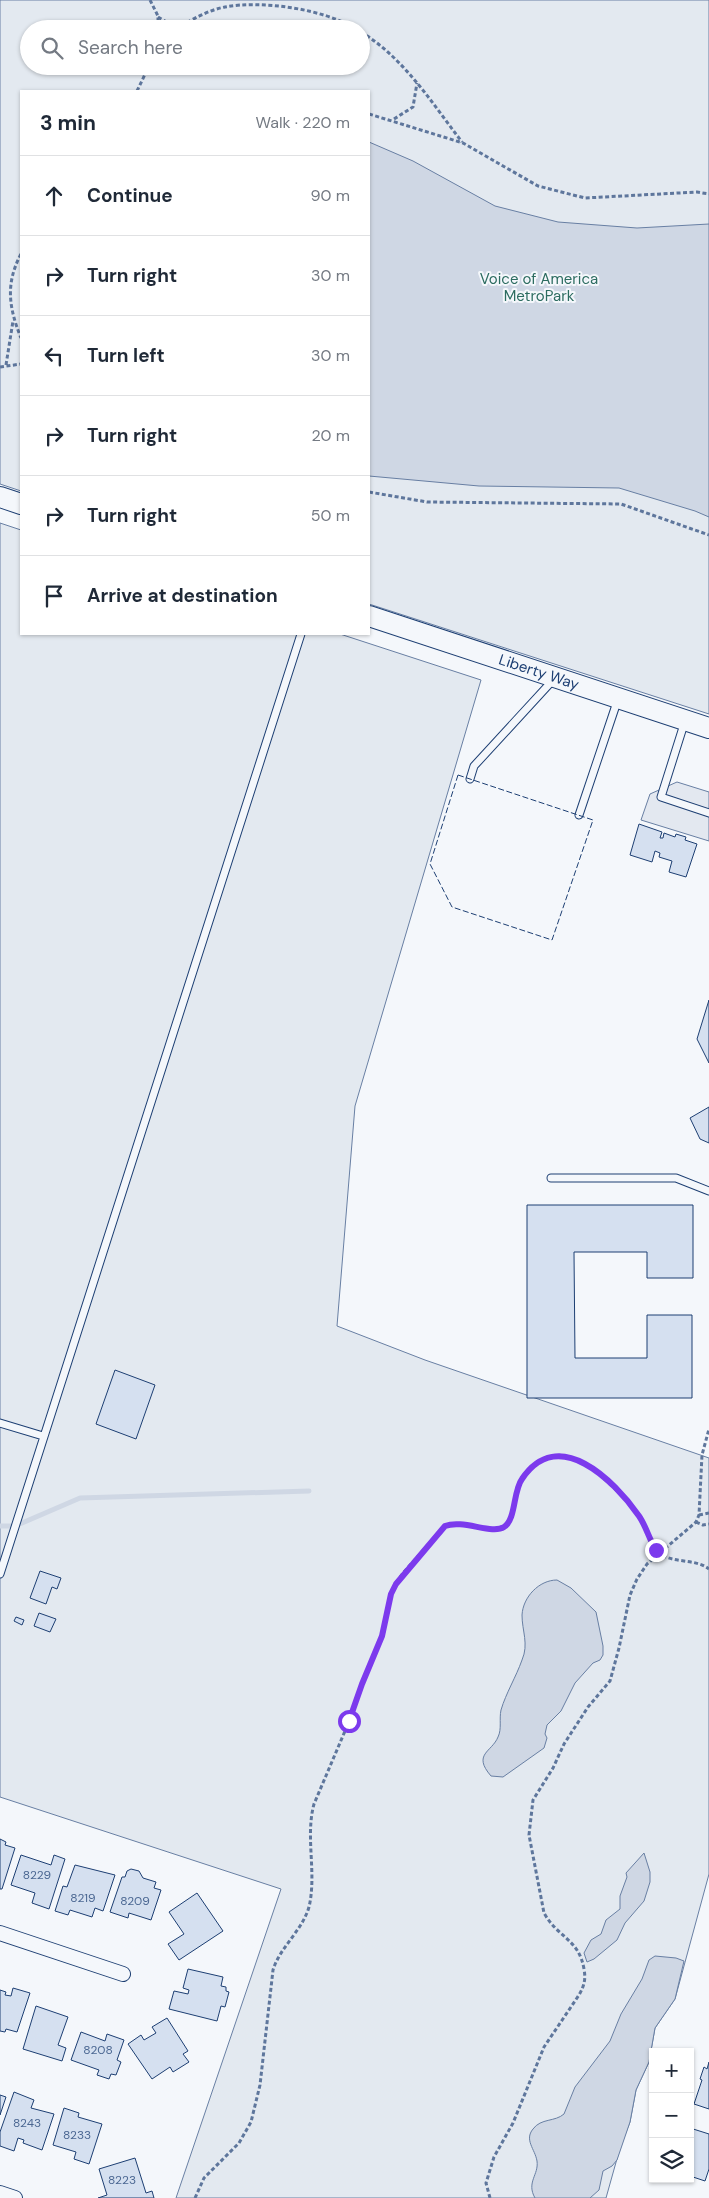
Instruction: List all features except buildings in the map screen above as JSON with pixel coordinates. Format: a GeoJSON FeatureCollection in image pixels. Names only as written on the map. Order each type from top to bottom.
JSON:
{"type":"FeatureCollection","features":[{"type":"Feature","properties":{"kind":"main road"},"geometry":{"type":"LineString","coordinates":[[0,497],[20,504]]}},
{"type":"Feature","properties":{"kind":"main road","name":"Liberty Way"},"geometry":{"type":"LineString","coordinates":[[370,616],[709,728]]}},
{"type":"Feature","properties":{"kind":"street"},"geometry":{"type":"LineString","coordinates":[[0,1933],[123,1974]]}},
{"type":"Feature","properties":{"kind":"street"},"geometry":{"type":"LineString","coordinates":[[0,2193],[15,2198]]}},
{"type":"Feature","properties":{"kind":"lane"},"geometry":{"type":"LineString","coordinates":[[0,1574],[301,635]]}},
{"type":"Feature","properties":{"kind":"lane"},"geometry":{"type":"LineString","coordinates":[[470,779],[474,766],[555,678]]}},
{"type":"Feature","properties":{"kind":"lane"},"geometry":{"type":"LineString","coordinates":[[579,816],[618,698]]}},
{"type":"Feature","properties":{"kind":"lane"},"geometry":{"type":"LineString","coordinates":[[685,720],[661,797],[709,813]]}},
{"type":"Feature","properties":{"kind":"lane"},"geometry":{"type":"LineString","coordinates":[[551,1178],[676,1178],[709,1191]]}},
{"type":"Feature","properties":{"kind":"lane"},"geometry":{"type":"LineString","coordinates":[[0,1423],[44,1436]]}},
{"type":"Feature","properties":{"kind":"path"},"geometry":{"type":"LineString","coordinates":[[150,0],[158,20]]}},
{"type":"Feature","properties":{"kind":"path"},"geometry":{"type":"LineString","coordinates":[[192,20],[224,7],[250,3],[302,10],[335,20]]}},
{"type":"Feature","properties":{"kind":"path"},"geometry":{"type":"LineString","coordinates":[[158,16],[164,20]]}},
{"type":"Feature","properties":{"kind":"path"},"geometry":{"type":"LineString","coordinates":[[370,38],[381,45],[417,83],[463,142]]}},
{"type":"Feature","properties":{"kind":"path"},"geometry":{"type":"LineString","coordinates":[[137,90],[145,75]]}},
{"type":"Feature","properties":{"kind":"path"},"geometry":{"type":"LineString","coordinates":[[393,120],[412,107],[417,83]]}},
{"type":"Feature","properties":{"kind":"path"},"geometry":{"type":"LineString","coordinates":[[370,114],[463,142],[538,186],[585,198],[697,192],[709,194]]}},
{"type":"Feature","properties":{"kind":"path"},"geometry":{"type":"LineString","coordinates":[[20,256],[9,291],[14,319],[20,335]]}},
{"type":"Feature","properties":{"kind":"path"},"geometry":{"type":"LineString","coordinates":[[6,365],[14,319]]}},
{"type":"Feature","properties":{"kind":"path"},"geometry":{"type":"LineString","coordinates":[[0,367],[20,364]]}},
{"type":"Feature","properties":{"kind":"path"},"geometry":{"type":"LineString","coordinates":[[370,492],[427,502],[621,504],[709,535]]}},
{"type":"Feature","properties":{"kind":"path"},"geometry":{"type":"LineString","coordinates":[[490,2198],[486,2183],[494,2157],[513,2124],[544,2047],[584,1986],[584,1968],[581,1956],[575,1946],[550,1922],[544,1913],[531,1847],[529,1820],[533,1800],[554,1768],[564,1744],[588,1707],[606,1687],[619,1648],[630,1595],[637,1579],[647,1564],[696,1522],[699,1515],[702,1455],[709,1429]]}},
{"type":"Feature","properties":{"kind":"path"},"geometry":{"type":"LineString","coordinates":[[194,2198],[204,2178],[239,2143],[251,2122],[260,2085],[276,1961],[303,1921],[311,1898],[310,1825],[314,1804],[346,1731],[362,1684],[377,1650],[387,1621],[391,1594],[403,1573],[445,1526],[461,1523],[497,1530],[507,1526],[511,1520],[521,1479],[538,1462],[556,1455],[578,1460],[603,1478],[640,1518],[651,1542],[660,1554],[678,1560],[701,1564],[709,1569]]}},
{"type":"Feature","properties":{"kind":"path"},"geometry":{"type":"LineString","coordinates":[[699,1515],[709,1513]]}},
{"type":"Feature","properties":{"kind":"path"},"geometry":{"type":"LineString","coordinates":[[696,1522],[703,1525],[709,1524]]}},
{"type":"Feature","properties":{"kind":"green space","name":"Voice of America MetroPark"},"geometry":{"type":"Polygon","coordinates":[[[0,0],[709,0],[709,714],[370,604],[370,90],[20,90],[20,491],[0,484],[0,0]]]}},
{"type":"Feature","properties":{"kind":"green space"},"geometry":{"type":"Polygon","coordinates":[[[0,523],[20,530],[20,635],[343,635],[481,680],[355,1106],[337,1326],[425,1360],[709,1458],[709,1874],[675,1999],[655,2028],[651,2048],[649,2048],[649,2062],[636,2090],[630,2122],[620,2148],[606,2198],[176,2198],[281,1889],[0,1797],[0,523]]]}},
{"type":"Feature","properties":{"kind":"shaded area"},"geometry":{"type":"Polygon","coordinates":[[[370,142],[413,161],[495,206],[558,222],[637,228],[709,224],[709,517],[619,488],[479,486],[370,476],[370,142]]]}},
{"type":"Feature","properties":{"kind":"shaded area"},"geometry":{"type":"Polygon","coordinates":[[[677,782],[709,792],[709,841],[641,820],[650,794],[677,782]]]}},
{"type":"Feature","properties":{"kind":"shaded area"},"geometry":{"type":"Polygon","coordinates":[[[557,1580],[571,1588],[596,1612],[603,1655],[575,1683],[561,1711],[547,1725],[545,1734],[547,1738],[544,1748],[503,1777],[491,1776],[483,1763],[483,1758],[498,1737],[501,1710],[524,1654],[525,1643],[522,1615],[525,1602],[538,1586],[557,1580]]]}},
{"type":"Feature","properties":{"kind":"shaded area"},"geometry":{"type":"Polygon","coordinates":[[[644,1853],[650,1872],[650,1882],[644,1901],[625,1923],[617,1940],[594,1959],[587,1962],[584,1953],[591,1940],[601,1934],[606,1920],[620,1909],[620,1896],[627,1877],[626,1873],[644,1853]]]}},
{"type":"Feature","properties":{"kind":"shaded area"},"geometry":{"type":"Polygon","coordinates":[[[655,1956],[676,1958],[684,1961],[675,1999],[655,2028],[651,2048],[649,2048],[649,2062],[636,2090],[630,2122],[617,2160],[612,2166],[603,2171],[599,2190],[590,2198],[535,2198],[532,2183],[537,2161],[530,2141],[531,2133],[540,2123],[564,2114],[575,2087],[610,2041],[621,2014],[642,1979],[649,1960],[655,1956]]]}},
{"type":"Feature","properties":{"kind":"waterway"},"geometry":{"type":"LineString","coordinates":[[0,1526],[15,1526],[80,1498],[309,1491]]}},
{"type":"Feature","properties":{"kind":"fence"},"geometry":{"type":"LineString","coordinates":[[458,775],[593,820],[552,940],[452,907],[430,864],[458,775]]}},
{"type":"Feature","properties":{"kind":"route"},"geometry":{"type":"LineString","coordinates":[[349,1721],[387,1621],[391,1594],[403,1573],[445,1526],[461,1523],[497,1530],[507,1526],[511,1520],[521,1479],[538,1462],[556,1455],[566,1456],[587,1464],[629,1504],[640,1518],[656,1550]]}}]}
